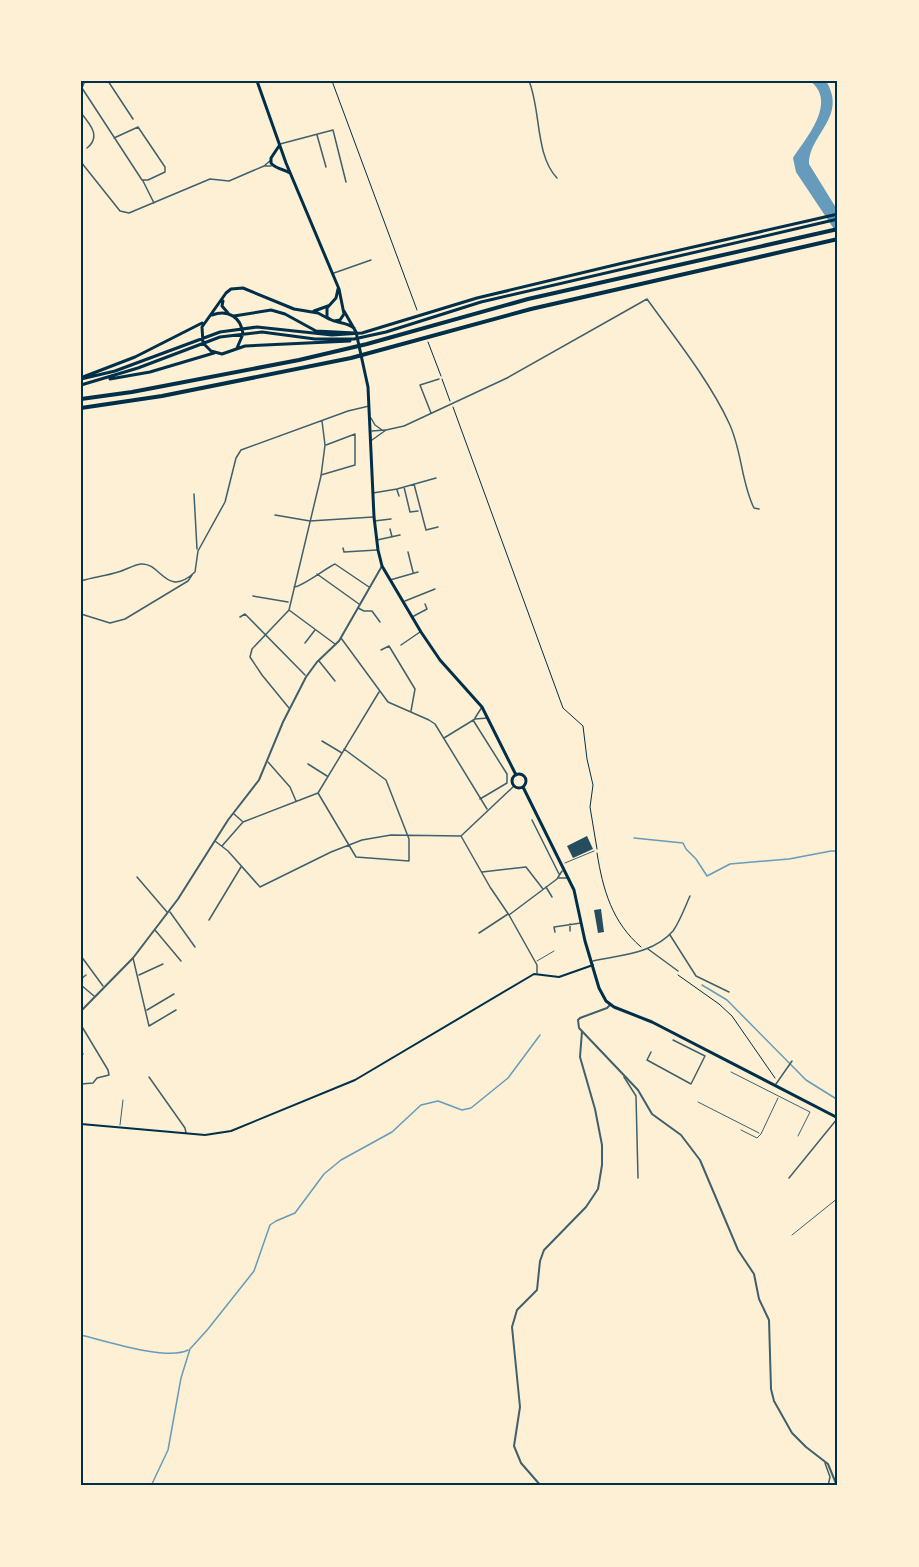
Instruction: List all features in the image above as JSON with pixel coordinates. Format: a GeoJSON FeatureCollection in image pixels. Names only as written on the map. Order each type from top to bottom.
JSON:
{"type":"FeatureCollection","features":[{"type":"Feature","properties":{"kind":"highway"},"geometry":{"type":"LineString","coordinates":[[81,399],[132,392],[350,348],[528,299],[836,230]]}},
{"type":"Feature","properties":{"kind":"highway"},"geometry":{"type":"LineString","coordinates":[[81,408],[162,396],[369,354],[531,309],[837,240]]}},
{"type":"Feature","properties":{"kind":"main road"},"geometry":{"type":"LineString","coordinates":[[257,81],[285,161],[333,274],[344,310],[355,329],[367,376],[374,519],[382,566],[440,660],[482,707],[516,775]]}},
{"type":"Feature","properties":{"kind":"main road"},"geometry":{"type":"LineString","coordinates":[[279,144],[271,160],[273,166],[290,173]]}},
{"type":"Feature","properties":{"kind":"main road"},"geometry":{"type":"LineString","coordinates":[[273,155],[283,155]]}},
{"type":"Feature","properties":{"kind":"main road"},"geometry":{"type":"LineString","coordinates":[[280,167],[285,161]]}},
{"type":"Feature","properties":{"kind":"main road"},"geometry":{"type":"LineString","coordinates":[[824,220],[838,214]]}},
{"type":"Feature","properties":{"kind":"main road"},"geometry":{"type":"LineString","coordinates":[[81,385],[134,375],[202,355],[227,353],[245,346],[342,343],[477,298],[623,263],[824,220],[838,219]]}},
{"type":"Feature","properties":{"kind":"main road"},"geometry":{"type":"LineString","coordinates":[[329,319],[326,311],[337,296],[337,285]]}},
{"type":"Feature","properties":{"kind":"main road"},"geometry":{"type":"LineString","coordinates":[[81,379],[135,357],[204,322],[231,289],[243,288],[289,307],[346,323],[355,329]]}},
{"type":"Feature","properties":{"kind":"main road"},"geometry":{"type":"LineString","coordinates":[[224,296],[222,306],[228,313]]}},
{"type":"Feature","properties":{"kind":"main road"},"geometry":{"type":"LineString","coordinates":[[307,311],[318,310],[337,303],[344,310]]}},
{"type":"Feature","properties":{"kind":"main road"},"geometry":{"type":"LineString","coordinates":[[234,316],[271,310],[285,314],[312,330],[363,335]]}},
{"type":"Feature","properties":{"kind":"main road"},"geometry":{"type":"LineString","coordinates":[[334,321],[342,319],[344,310]]}},
{"type":"Feature","properties":{"kind":"main road"},"geometry":{"type":"LineString","coordinates":[[210,316],[222,312],[228,313],[241,324],[243,334],[237,348]]}},
{"type":"Feature","properties":{"kind":"main road"},"geometry":{"type":"LineString","coordinates":[[204,322],[201,338],[207,348],[216,354]]}},
{"type":"Feature","properties":{"kind":"main road"},"geometry":{"type":"LineString","coordinates":[[102,380],[206,339],[245,330],[269,327],[322,334],[350,333]]}},
{"type":"Feature","properties":{"kind":"main road"},"geometry":{"type":"LineString","coordinates":[[245,330],[329,340],[354,339]]}},
{"type":"Feature","properties":{"kind":"main road"},"geometry":{"type":"LineString","coordinates":[[81,379],[129,366],[196,343]]}},
{"type":"Feature","properties":{"kind":"main road"},"geometry":{"type":"LineString","coordinates":[[516,775],[512,780],[514,786],[523,787]]}},
{"type":"Feature","properties":{"kind":"main road"},"geometry":{"type":"LineString","coordinates":[[516,775],[523,775],[526,779],[523,787]]}},
{"type":"Feature","properties":{"kind":"main road"},"geometry":{"type":"LineString","coordinates":[[523,787],[565,865],[574,890],[599,988],[610,1005],[642,1017],[775,1086],[780,1093],[838,1118]]}},
{"type":"Feature","properties":{"kind":"main road"},"geometry":{"type":"LineString","coordinates":[[81,1124],[209,1135],[231,1131],[355,1080],[537,974],[559,977],[592,963]]}},
{"type":"Feature","properties":{"kind":"street"},"geometry":{"type":"LineString","coordinates":[[85,81],[82,89],[142,180],[154,203]]}},
{"type":"Feature","properties":{"kind":"street"},"geometry":{"type":"LineString","coordinates":[[108,81],[133,119]]}},
{"type":"Feature","properties":{"kind":"street"},"geometry":{"type":"LineString","coordinates":[[529,81],[535,99],[546,162],[556,178]]}},
{"type":"Feature","properties":{"kind":"street"},"geometry":{"type":"LineString","coordinates":[[81,113],[93,129],[95,138],[93,144],[87,148]]}},
{"type":"Feature","properties":{"kind":"street"},"geometry":{"type":"LineString","coordinates":[[114,138],[138,127],[166,169],[164,173],[148,180],[142,180]]}},
{"type":"Feature","properties":{"kind":"street"},"geometry":{"type":"LineString","coordinates":[[279,144],[333,130],[346,182]]}},
{"type":"Feature","properties":{"kind":"street"},"geometry":{"type":"LineString","coordinates":[[317,134],[326,167]]}},
{"type":"Feature","properties":{"kind":"street"},"geometry":{"type":"LineString","coordinates":[[81,162],[120,211],[129,213],[210,179],[229,181],[264,166],[271,160]]}},
{"type":"Feature","properties":{"kind":"street"},"geometry":{"type":"LineString","coordinates":[[264,166],[273,166]]}},
{"type":"Feature","properties":{"kind":"street"},"geometry":{"type":"LineString","coordinates":[[147,188],[148,180]]}},
{"type":"Feature","properties":{"kind":"street"},"geometry":{"type":"LineString","coordinates":[[333,274],[371,260]]}},
{"type":"Feature","properties":{"kind":"street"},"geometry":{"type":"LineString","coordinates":[[371,432],[404,426],[507,378],[647,299],[716,399],[730,424],[739,448],[748,496],[754,508],[759,509]]}},
{"type":"Feature","properties":{"kind":"street"},"geometry":{"type":"LineString","coordinates":[[432,414],[420,385],[439,379]]}},
{"type":"Feature","properties":{"kind":"street"},"geometry":{"type":"LineString","coordinates":[[198,551],[225,502],[236,458],[242,450],[348,411],[370,406]]}},
{"type":"Feature","properties":{"kind":"street"},"geometry":{"type":"LineString","coordinates":[[370,417],[382,430]]}},
{"type":"Feature","properties":{"kind":"street"},"geometry":{"type":"LineString","coordinates":[[290,708],[282,701],[251,659],[252,649],[289,610],[289,602],[321,476],[325,445],[322,421]]}},
{"type":"Feature","properties":{"kind":"street"},"geometry":{"type":"LineString","coordinates":[[371,441],[386,430]]}},
{"type":"Feature","properties":{"kind":"street"},"geometry":{"type":"LineString","coordinates":[[371,432],[377,435]]}},
{"type":"Feature","properties":{"kind":"street"},"geometry":{"type":"LineString","coordinates":[[321,476],[355,465],[355,434],[325,445]]}},
{"type":"Feature","properties":{"kind":"street"},"geometry":{"type":"LineString","coordinates":[[372,493],[397,489],[436,478]]}},
{"type":"Feature","properties":{"kind":"street"},"geometry":{"type":"LineString","coordinates":[[414,483],[426,530],[438,527]]}},
{"type":"Feature","properties":{"kind":"street"},"geometry":{"type":"LineString","coordinates":[[404,486],[410,513],[418,511]]}},
{"type":"Feature","properties":{"kind":"street"},"geometry":{"type":"LineString","coordinates":[[397,489],[399,496]]}},
{"type":"Feature","properties":{"kind":"street"},"geometry":{"type":"LineString","coordinates":[[81,614],[110,623],[125,620],[192,579],[198,551],[195,542],[194,494]]}},
{"type":"Feature","properties":{"kind":"street"},"geometry":{"type":"LineString","coordinates":[[275,514],[310,521],[391,519]]}},
{"type":"Feature","properties":{"kind":"street"},"geometry":{"type":"LineString","coordinates":[[390,529],[392,538]]}},
{"type":"Feature","properties":{"kind":"street"},"geometry":{"type":"LineString","coordinates":[[376,540],[400,535]]}},
{"type":"Feature","properties":{"kind":"street"},"geometry":{"type":"LineString","coordinates":[[343,548],[344,552],[364,554],[378,550]]}},
{"type":"Feature","properties":{"kind":"street"},"geometry":{"type":"LineString","coordinates":[[351,552],[351,558]]}},
{"type":"Feature","properties":{"kind":"street"},"geometry":{"type":"LineString","coordinates":[[408,552],[414,573]]}},
{"type":"Feature","properties":{"kind":"street"},"geometry":{"type":"LineString","coordinates":[[81,581],[121,572],[140,564],[147,565],[171,582],[186,579],[192,574]]}},
{"type":"Feature","properties":{"kind":"street"},"geometry":{"type":"LineString","coordinates":[[294,586],[300,586],[316,574],[337,564],[369,587]]}},
{"type":"Feature","properties":{"kind":"street"},"geometry":{"type":"LineString","coordinates":[[81,1011],[103,986],[133,958],[169,912],[233,813],[259,780],[306,677],[341,638],[382,566]]}},
{"type":"Feature","properties":{"kind":"street"},"geometry":{"type":"LineString","coordinates":[[390,580],[418,572]]}},
{"type":"Feature","properties":{"kind":"street"},"geometry":{"type":"LineString","coordinates":[[316,574],[364,611],[372,611],[380,622]]}},
{"type":"Feature","properties":{"kind":"street"},"geometry":{"type":"LineString","coordinates":[[404,602],[435,589]]}},
{"type":"Feature","properties":{"kind":"street"},"geometry":{"type":"LineString","coordinates":[[253,596],[289,602]]}},
{"type":"Feature","properties":{"kind":"street"},"geometry":{"type":"LineString","coordinates":[[412,617],[427,609],[425,604]]}},
{"type":"Feature","properties":{"kind":"street"},"geometry":{"type":"LineString","coordinates":[[289,610],[335,645]]}},
{"type":"Feature","properties":{"kind":"street"},"geometry":{"type":"LineString","coordinates":[[240,617],[245,614],[306,677]]}},
{"type":"Feature","properties":{"kind":"street"},"geometry":{"type":"LineString","coordinates":[[305,643],[316,629]]}},
{"type":"Feature","properties":{"kind":"street"},"geometry":{"type":"LineString","coordinates":[[401,645],[421,632]]}},
{"type":"Feature","properties":{"kind":"street"},"geometry":{"type":"LineString","coordinates":[[341,638],[388,702],[435,724],[487,810]]}},
{"type":"Feature","properties":{"kind":"street"},"geometry":{"type":"LineString","coordinates":[[381,650],[389,646],[413,685],[415,694],[411,712]]}},
{"type":"Feature","properties":{"kind":"street"},"geometry":{"type":"LineString","coordinates":[[319,660],[335,681]]}},
{"type":"Feature","properties":{"kind":"street"},"geometry":{"type":"LineString","coordinates":[[222,846],[243,822],[318,793],[380,692]]}},
{"type":"Feature","properties":{"kind":"street"},"geometry":{"type":"LineString","coordinates":[[474,720],[482,707]]}},
{"type":"Feature","properties":{"kind":"street"},"geometry":{"type":"LineString","coordinates":[[443,738],[474,720],[489,718]]}},
{"type":"Feature","properties":{"kind":"street"},"geometry":{"type":"LineString","coordinates":[[474,720],[507,774],[507,783],[480,799]]}},
{"type":"Feature","properties":{"kind":"street"},"geometry":{"type":"LineString","coordinates":[[322,741],[342,753]]}},
{"type":"Feature","properties":{"kind":"street"},"geometry":{"type":"LineString","coordinates":[[318,793],[358,859],[409,861],[408,835],[386,780],[344,749]]}},
{"type":"Feature","properties":{"kind":"street"},"geometry":{"type":"LineString","coordinates":[[267,761],[290,787],[296,801]]}},
{"type":"Feature","properties":{"kind":"street"},"geometry":{"type":"LineString","coordinates":[[308,764],[328,776]]}},
{"type":"Feature","properties":{"kind":"street"},"geometry":{"type":"LineString","coordinates":[[214,841],[222,846],[256,884],[262,886],[349,845],[378,836],[461,836],[514,786]]}},
{"type":"Feature","properties":{"kind":"street"},"geometry":{"type":"LineString","coordinates":[[233,813],[243,822]]}},
{"type":"Feature","properties":{"kind":"street"},"geometry":{"type":"LineString","coordinates":[[532,820],[560,874]]}},
{"type":"Feature","properties":{"kind":"street"},"geometry":{"type":"LineString","coordinates":[[461,836],[535,962],[538,969],[537,974]]}},
{"type":"Feature","properties":{"kind":"street"},"geometry":{"type":"LineString","coordinates":[[479,933],[557,879],[565,865]]}},
{"type":"Feature","properties":{"kind":"street"},"geometry":{"type":"LineString","coordinates":[[209,920],[241,866]]}},
{"type":"Feature","properties":{"kind":"street"},"geometry":{"type":"LineString","coordinates":[[481,872],[526,867],[552,897]]}},
{"type":"Feature","properties":{"kind":"street"},"geometry":{"type":"LineString","coordinates":[[136,877],[169,912],[195,947]]}},
{"type":"Feature","properties":{"kind":"street"},"geometry":{"type":"LineString","coordinates":[[557,879],[570,879]]}},
{"type":"Feature","properties":{"kind":"street"},"geometry":{"type":"LineString","coordinates":[[592,963],[647,949],[670,934],[677,925],[690,896]]}},
{"type":"Feature","properties":{"kind":"street"},"geometry":{"type":"LineString","coordinates":[[555,932],[554,927],[581,923]]}},
{"type":"Feature","properties":{"kind":"street"},"geometry":{"type":"LineString","coordinates":[[570,924],[570,931]]}},
{"type":"Feature","properties":{"kind":"street"},"geometry":{"type":"LineString","coordinates":[[155,930],[181,961]]}},
{"type":"Feature","properties":{"kind":"street"},"geometry":{"type":"LineString","coordinates":[[670,934],[696,976],[729,992]]}},
{"type":"Feature","properties":{"kind":"street"},"geometry":{"type":"LineString","coordinates":[[647,949],[677,972]]}},
{"type":"Feature","properties":{"kind":"street"},"geometry":{"type":"LineString","coordinates":[[81,956],[103,986]]}},
{"type":"Feature","properties":{"kind":"street"},"geometry":{"type":"LineString","coordinates":[[133,958],[139,975],[149,1026],[176,1010]]}},
{"type":"Feature","properties":{"kind":"street"},"geometry":{"type":"LineString","coordinates":[[139,975],[163,964]]}},
{"type":"Feature","properties":{"kind":"street"},"geometry":{"type":"LineString","coordinates":[[81,979],[86,975]]}},
{"type":"Feature","properties":{"kind":"street"},"geometry":{"type":"LineString","coordinates":[[81,985],[94,996]]}},
{"type":"Feature","properties":{"kind":"street"},"geometry":{"type":"LineString","coordinates":[[146,1011],[174,993]]}},
{"type":"Feature","properties":{"kind":"street"},"geometry":{"type":"LineString","coordinates":[[610,1005],[580,1018],[578,1024],[638,1090],[652,1114],[681,1135],[700,1160],[738,1250],[753,1274],[759,1299],[769,1320],[771,1389],[774,1401],[792,1433],[828,1464],[837,1486]]}},
{"type":"Feature","properties":{"kind":"street"},"geometry":{"type":"LineString","coordinates":[[81,1025],[109,1075],[97,1078],[93,1083],[81,1084]]}},
{"type":"Feature","properties":{"kind":"street"},"geometry":{"type":"LineString","coordinates":[[541,1486],[521,1463],[514,1446],[520,1407],[512,1327],[517,1310],[539,1286],[540,1261],[544,1250],[586,1207],[598,1189],[602,1144],[580,1057],[582,1031]]}},
{"type":"Feature","properties":{"kind":"street"},"geometry":{"type":"LineString","coordinates":[[673,1040],[705,1056]]}},
{"type":"Feature","properties":{"kind":"street"},"geometry":{"type":"LineString","coordinates":[[651,1052],[647,1060],[691,1084],[708,1052]]}},
{"type":"Feature","properties":{"kind":"street"},"geometry":{"type":"LineString","coordinates":[[775,1086],[792,1062]]}},
{"type":"Feature","properties":{"kind":"street"},"geometry":{"type":"LineString","coordinates":[[624,1076],[636,1096],[638,1178]]}},
{"type":"Feature","properties":{"kind":"street"},"geometry":{"type":"LineString","coordinates":[[149,1077],[185,1128],[186,1133]]}},
{"type":"Feature","properties":{"kind":"street"},"geometry":{"type":"LineString","coordinates":[[789,1178],[838,1118]]}},
{"type":"Feature","properties":{"kind":"street"},"geometry":{"type":"LineString","coordinates":[[819,1455],[829,1470],[828,1486]]}},
{"type":"Feature","properties":{"kind":"lane"},"geometry":{"type":"LineString","coordinates":[[565,865],[594,851]]}},
{"type":"Feature","properties":{"kind":"lane"},"geometry":{"type":"LineString","coordinates":[[535,962],[554,951]]}},
{"type":"Feature","properties":{"kind":"lane"},"geometry":{"type":"LineString","coordinates":[[731,1072],[780,1093],[810,1112],[798,1136]]}},
{"type":"Feature","properties":{"kind":"lane"},"geometry":{"type":"LineString","coordinates":[[741,1130],[757,1138],[780,1093]]}},
{"type":"Feature","properties":{"kind":"lane"},"geometry":{"type":"LineString","coordinates":[[120,1128],[123,1100]]}},
{"type":"Feature","properties":{"kind":"lane"},"geometry":{"type":"LineString","coordinates":[[698,1102],[761,1134]]}},
{"type":"Feature","properties":{"kind":"lane"},"geometry":{"type":"LineString","coordinates":[[792,1235],[838,1198]]}},
{"type":"Feature","properties":{"kind":"path"},"geometry":{"type":"LineString","coordinates":[[332,81],[417,310]]}},
{"type":"Feature","properties":{"kind":"path"},"geometry":{"type":"LineString","coordinates":[[429,342],[451,402]]}},
{"type":"Feature","properties":{"kind":"path"},"geometry":{"type":"LineString","coordinates":[[453,408],[562,708],[584,726],[587,759],[593,785],[590,807],[604,890],[610,907],[623,928],[643,949]]}},
{"type":"Feature","properties":{"kind":"path"},"geometry":{"type":"LineString","coordinates":[[677,972],[732,1016],[777,1081]]}},
{"type":"Feature","properties":{"kind":"water"},"geometry":{"type":"Polygon","coordinates":[[[810,81],[826,81],[832,94],[833,105],[830,115],[815,143],[809,164],[838,211],[838,235],[796,172],[793,158],[817,120],[820,109],[821,99],[818,90],[810,81]]]}},
{"type":"Feature","properties":{"kind":"building"},"geometry":{"type":"Polygon","coordinates":[[[587,836],[593,849],[573,858],[567,846],[587,836]]]}},
{"type":"Feature","properties":{"kind":"building"},"geometry":{"type":"Polygon","coordinates":[[[601,909],[604,932],[598,933],[594,910],[601,909]]]}},
{"type":"Feature","properties":{"kind":"waterway"},"geometry":{"type":"LineString","coordinates":[[634,838],[683,843],[707,876],[730,864],[789,859],[831,851],[836,851],[838,855]]}},
{"type":"Feature","properties":{"kind":"waterway"},"geometry":{"type":"LineString","coordinates":[[702,985],[727,1000],[806,1080],[838,1100]]}},
{"type":"Feature","properties":{"kind":"waterway"},"geometry":{"type":"LineString","coordinates":[[151,1486],[168,1450],[181,1378],[190,1349],[254,1271],[270,1225],[295,1213],[324,1174],[341,1160],[392,1132],[421,1105],[438,1101],[462,1110],[471,1108],[508,1078],[540,1035]]}},
{"type":"Feature","properties":{"kind":"waterway"},"geometry":{"type":"LineString","coordinates":[[81,1335],[152,1352],[178,1353],[188,1350]]}}]}
